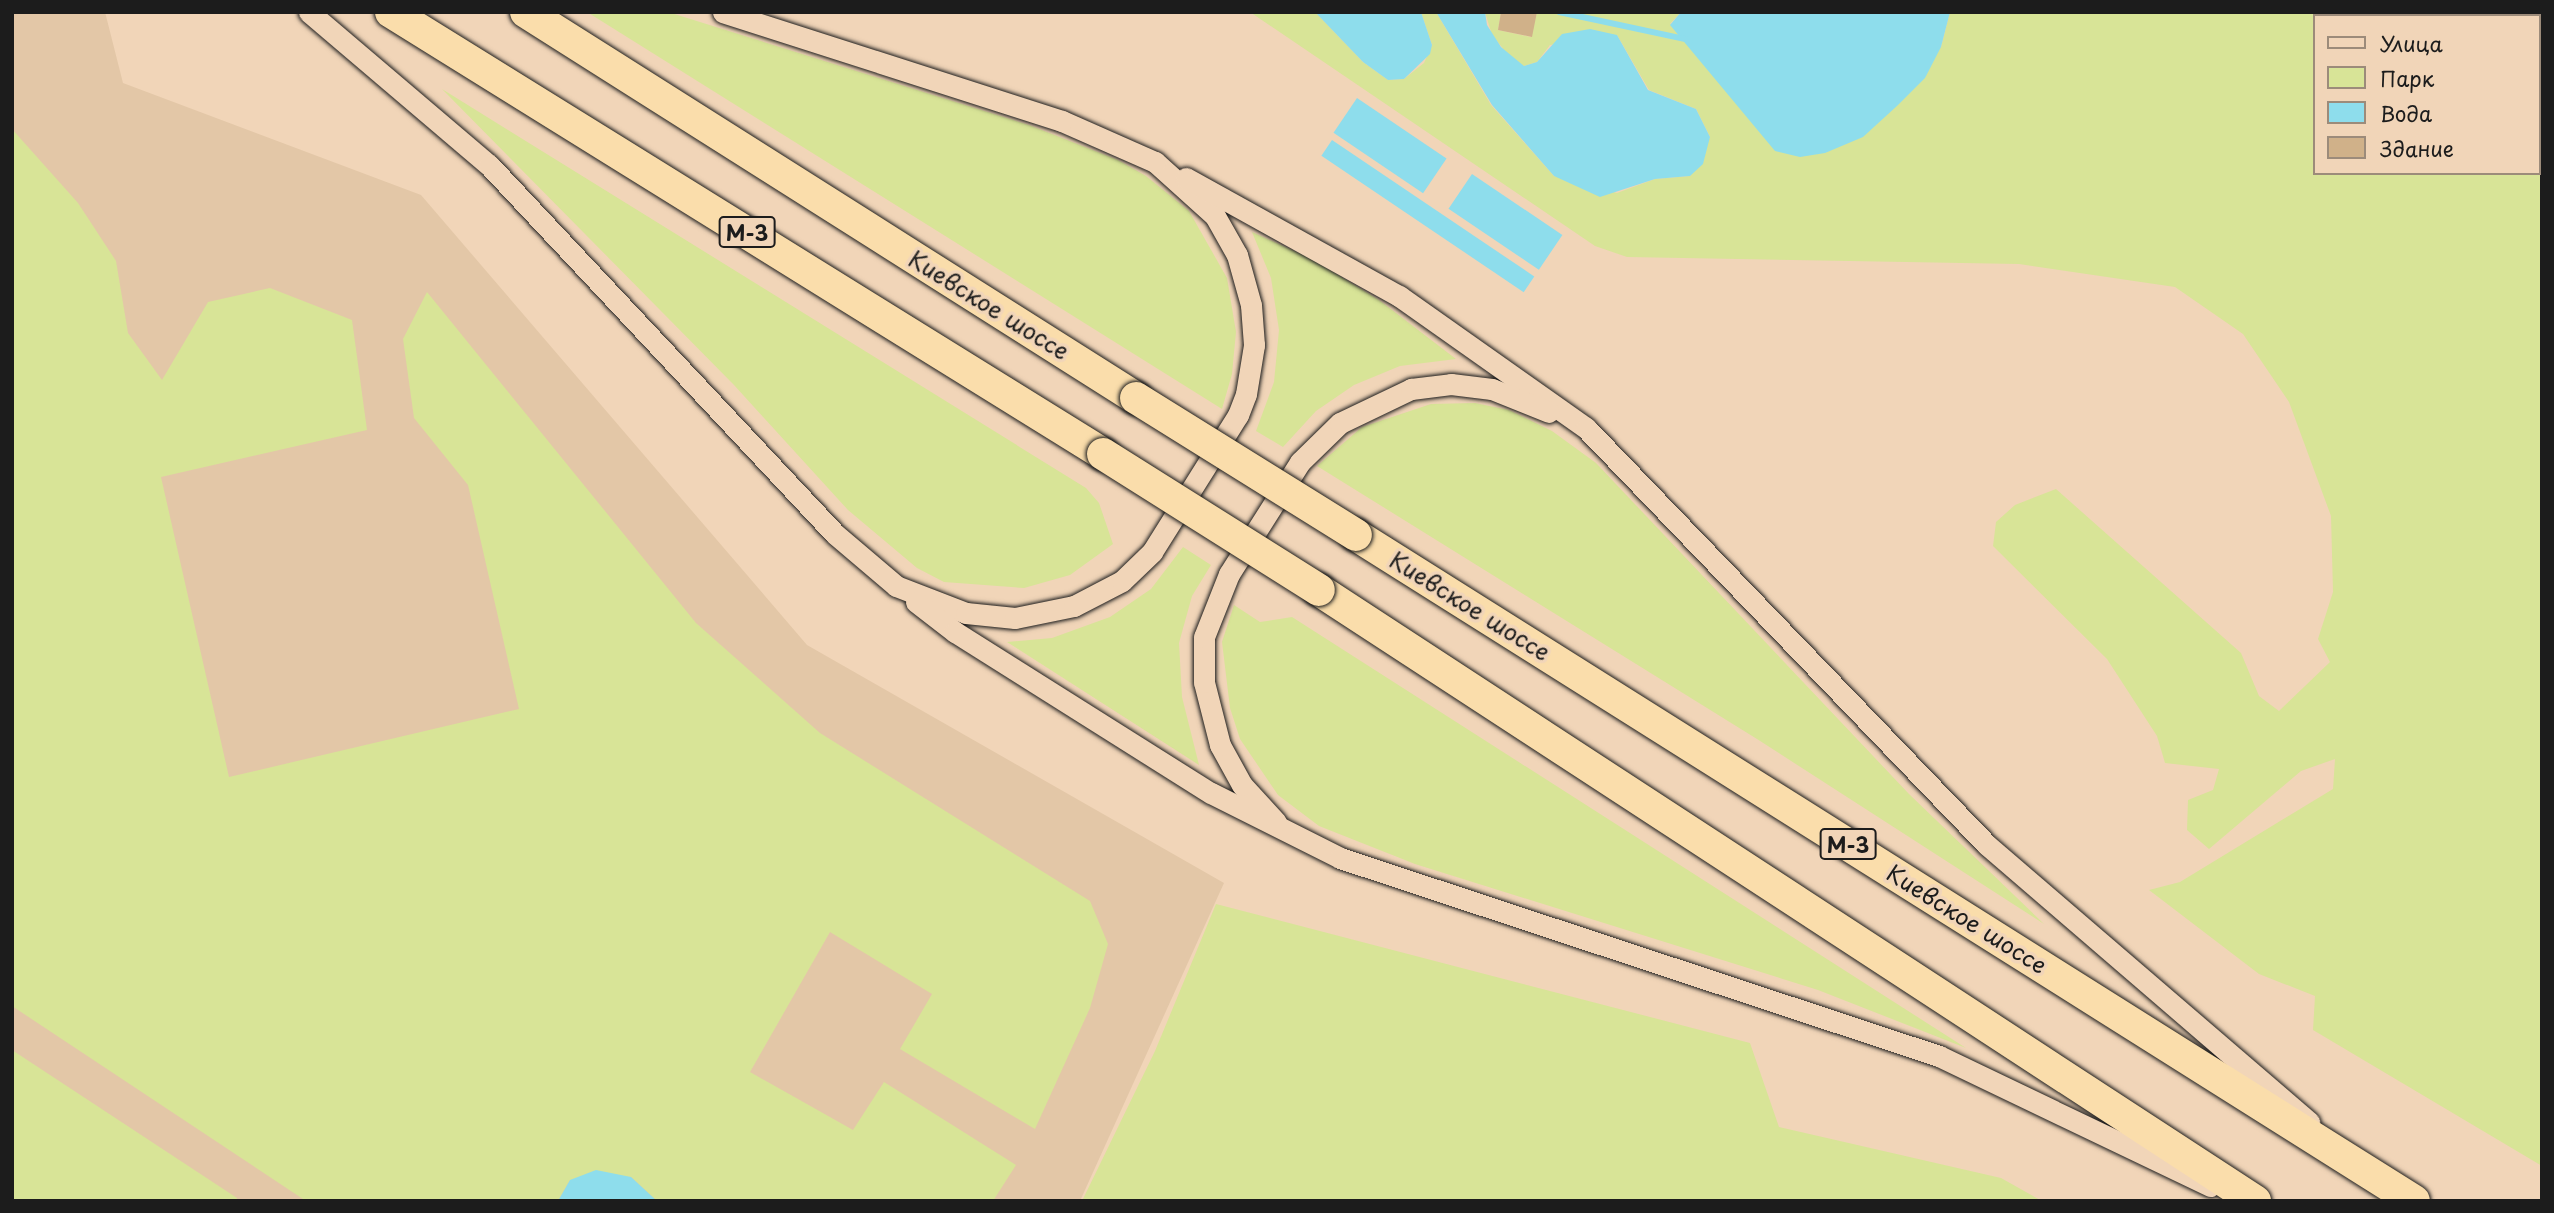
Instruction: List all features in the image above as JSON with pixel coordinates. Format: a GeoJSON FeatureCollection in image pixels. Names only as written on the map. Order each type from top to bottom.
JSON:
{"type":"FeatureCollection","features":[{"type":"Feature","properties":{"kind":"highway","name":"М-3"},"geometry":{"type":"LineString","coordinates":[[391,12],[1319,590],[2255,1201]]}},
{"type":"Feature","properties":{"kind":"highway","name":"Киевское шоссе"},"geometry":{"type":"LineString","coordinates":[[526,12],[2413,1201]]}},
{"type":"Feature","properties":{"kind":"street"},"geometry":{"type":"LineString","coordinates":[[309,12],[488,165],[835,534],[955,632],[1210,793],[1300,840],[1377,873],[1939,1056],[2239,1201]]}},
{"type":"Feature","properties":{"kind":"street"},"geometry":{"type":"LineString","coordinates":[[723,12],[1062,121],[1155,162],[1268,220],[1399,296],[1554,402],[1622,464],[1987,845],[2261,1078],[2340,1153]]}},
{"type":"Feature","properties":{"kind":"street"},"geometry":{"type":"LineString","coordinates":[[896,586],[955,610],[999,618],[1052,614],[1094,597],[1146,561],[1238,415],[1254,345],[1243,271],[1215,216],[1155,162]]}},
{"type":"Feature","properties":{"kind":"street"},"geometry":{"type":"LineString","coordinates":[[1300,840],[1253,799],[1220,745],[1203,682],[1203,650],[1207,622],[1220,589],[1308,453],[1340,424],[1392,395],[1451,384],[1492,389],[1531,402],[1622,464]]}},
{"type":"Feature","properties":{"kind":"shaded area"},"geometry":{"type":"Polygon","coordinates":[[[12,12],[105,12],[123,83],[421,195],[807,645],[1224,883],[1080,1201],[12,1201],[12,12]]]}},
{"type":"Feature","properties":{"kind":"green space"},"geometry":{"type":"Polygon","coordinates":[[[587,12],[668,12],[1029,125],[1118,160],[1146,176],[1189,211],[1227,278],[1236,332],[1232,374],[1222,409],[587,12]]]}},
{"type":"Feature","properties":{"kind":"green space"},"geometry":{"type":"Polygon","coordinates":[[[1250,12],[1315,12],[1363,62],[1388,80],[1404,79],[1424,63],[1432,45],[1421,12],[1436,12],[1491,105],[1554,176],[1617,193],[1655,179],[1690,176],[1710,137],[1696,109],[1649,90],[1617,35],[1550,45],[1537,62],[1524,66],[1514,62],[1492,35],[1485,12],[1501,12],[1498,30],[1531,37],[1537,12],[1681,12],[1670,24],[1941,47],[1950,12],[2542,12],[2542,1166],[2313,1030],[2315,996],[2259,974],[2149,890],[2180,882],[2333,789],[2335,759],[2301,771],[2209,849],[2187,830],[2188,800],[2213,790],[2219,769],[2165,763],[2157,736],[2107,659],[1993,546],[1996,522],[2015,505],[2056,489],[2241,653],[2259,696],[2279,711],[2330,662],[2318,639],[2333,592],[2331,516],[2289,402],[2243,334],[2175,287],[2019,264],[1627,257],[1595,246],[1250,12]]]}},
{"type":"Feature","properties":{"kind":"green space"},"geometry":{"type":"Polygon","coordinates":[[[442,89],[1086,488],[1099,503],[1113,544],[1070,575],[1024,588],[944,582],[917,568],[848,510],[734,385],[442,89]]]}},
{"type":"Feature","properties":{"kind":"green space"},"geometry":{"type":"Polygon","coordinates":[[[12,129],[78,203],[116,261],[128,333],[162,380],[208,302],[270,288],[352,320],[367,430],[161,477],[229,777],[519,709],[468,485],[414,418],[403,339],[427,292],[696,623],[820,733],[1090,901],[1108,944],[1090,1008],[1035,1129],[900,1049],[932,994],[830,932],[750,1072],[853,1130],[884,1082],[1016,1165],[993,1201],[657,1201],[631,1177],[570,1180],[558,1201],[306,1201],[12,1006],[12,129]]]}},
{"type":"Feature","properties":{"kind":"green space"},"geometry":{"type":"Polygon","coordinates":[[[1252,232],[1312,259],[1379,300],[1456,359],[1400,366],[1354,385],[1316,411],[1283,447],[1256,431],[1274,382],[1279,330],[1271,278],[1252,232]]]}},
{"type":"Feature","properties":{"kind":"green space"},"geometry":{"type":"Polygon","coordinates":[[[1475,403],[1509,410],[1552,431],[1596,463],[1909,794],[2044,924],[1757,739],[1317,466],[1362,427],[1431,404],[1475,403]]]}},
{"type":"Feature","properties":{"kind":"green space"},"geometry":{"type":"Polygon","coordinates":[[[1183,547],[1211,565],[1192,596],[1179,643],[1182,697],[1199,765],[1007,642],[1052,638],[1110,617],[1151,589],[1183,547]]]}},
{"type":"Feature","properties":{"kind":"green space"},"geometry":{"type":"Polygon","coordinates":[[[1234,605],[1260,622],[1292,617],[1966,1048],[1818,990],[1415,864],[1319,826],[1278,795],[1240,739],[1230,708],[1222,642],[1234,605]]]}},
{"type":"Feature","properties":{"kind":"green space"},"geometry":{"type":"Polygon","coordinates":[[[1216,904],[1750,1043],[1779,1127],[2001,1178],[2042,1201],[1082,1201],[1155,1051],[1216,904]]]}},
{"type":"Feature","properties":{"kind":"green space"},"geometry":{"type":"Polygon","coordinates":[[[12,1050],[237,1198],[237,1201],[12,1201],[12,1050]]]}},
{"type":"Feature","properties":{"kind":"water"},"geometry":{"type":"Polygon","coordinates":[[[1315,12],[1421,12],[1432,45],[1430,54],[1404,79],[1388,80],[1363,62],[1315,12]]]}},
{"type":"Feature","properties":{"kind":"water"},"geometry":{"type":"Polygon","coordinates":[[[1436,12],[1485,12],[1487,25],[1501,47],[1524,66],[1537,62],[1562,34],[1590,29],[1617,35],[1648,90],[1696,109],[1710,137],[1703,164],[1690,176],[1655,179],[1600,197],[1554,176],[1492,105],[1436,12]]]}},
{"type":"Feature","properties":{"kind":"water"},"geometry":{"type":"Polygon","coordinates":[[[1681,12],[1950,12],[1941,47],[1925,78],[1898,105],[1863,137],[1825,153],[1800,157],[1775,151],[1670,25],[1681,12]]]}},
{"type":"Feature","properties":{"kind":"water"},"geometry":{"type":"Polygon","coordinates":[[[1357,98],[1447,158],[1423,193],[1334,133],[1357,98]]]}},
{"type":"Feature","properties":{"kind":"water"},"geometry":{"type":"Polygon","coordinates":[[[1332,140],[1534,276],[1524,292],[1321,156],[1332,140]]]}},
{"type":"Feature","properties":{"kind":"water"},"geometry":{"type":"Polygon","coordinates":[[[1472,174],[1562,235],[1539,270],[1449,209],[1472,174]]]}},
{"type":"Feature","properties":{"kind":"water"},"geometry":{"type":"Polygon","coordinates":[[[596,1170],[631,1177],[657,1201],[558,1201],[570,1180],[596,1170]]]}},
{"type":"Feature","properties":{"kind":"building"},"geometry":{"type":"Polygon","coordinates":[[[1501,12],[1537,12],[1532,37],[1498,30],[1501,12]]]}},
{"type":"Feature","properties":{"kind":"waterway"},"geometry":{"type":"LineString","coordinates":[[1559,12],[1690,40]]}}]}
